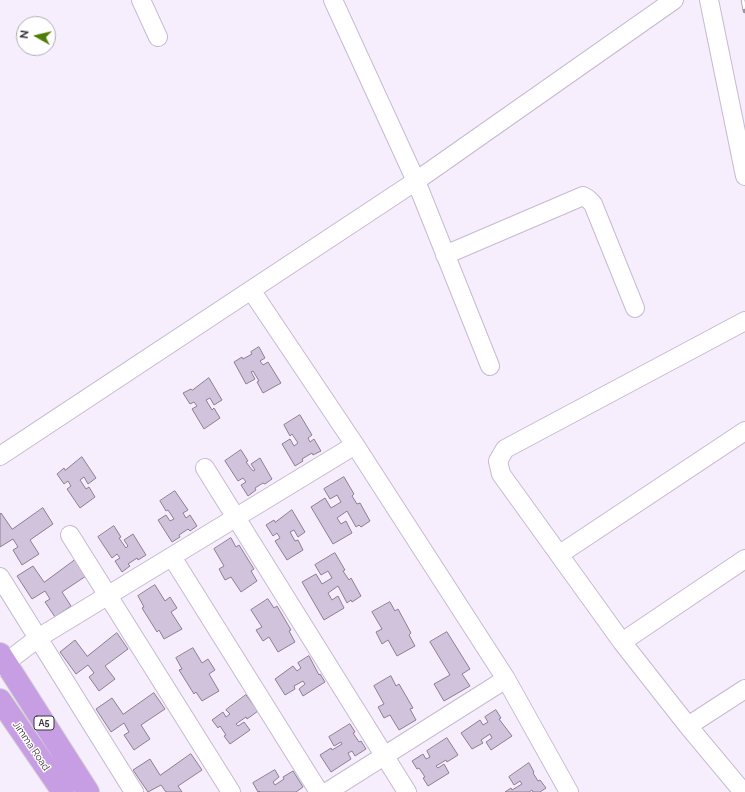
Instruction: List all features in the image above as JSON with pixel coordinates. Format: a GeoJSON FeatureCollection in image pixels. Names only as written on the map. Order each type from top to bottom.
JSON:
{"type":"FeatureCollection","features":[{"type":"Feature","properties":{"kind":"highway","name":"A5"},"geometry":{"type":"LineString","coordinates":[[2,661],[88,792]]}},
{"type":"Feature","properties":{"kind":"highway","name":"Jimma Road"},"geometry":{"type":"LineString","coordinates":[[0,700],[63,792]]}},
{"type":"Feature","properties":{"kind":"street"},"geometry":{"type":"LineString","coordinates":[[141,0],[158,37]]}},
{"type":"Feature","properties":{"kind":"street"},"geometry":{"type":"LineString","coordinates":[[333,0],[416,181],[490,366]]}},
{"type":"Feature","properties":{"kind":"street"},"geometry":{"type":"LineString","coordinates":[[0,456],[416,181],[674,0]]}},
{"type":"Feature","properties":{"kind":"street"},"geometry":{"type":"LineString","coordinates":[[708,0],[745,176]]}},
{"type":"Feature","properties":{"kind":"street"},"geometry":{"type":"LineString","coordinates":[[445,255],[583,196],[593,204],[635,308]]}},
{"type":"Feature","properties":{"kind":"street"},"geometry":{"type":"LineString","coordinates":[[251,290],[355,445],[506,679],[569,792]]}},
{"type":"Feature","properties":{"kind":"street"},"geometry":{"type":"LineString","coordinates":[[743,792],[688,726],[622,642],[501,474],[498,461],[505,449],[745,321]]}},
{"type":"Feature","properties":{"kind":"street"},"geometry":{"type":"LineString","coordinates":[[560,554],[745,431]]}},
{"type":"Feature","properties":{"kind":"street"},"geometry":{"type":"LineString","coordinates":[[2,661],[355,445]]}},
{"type":"Feature","properties":{"kind":"street"},"geometry":{"type":"LineString","coordinates":[[205,468],[407,792]]}},
{"type":"Feature","properties":{"kind":"street"},"geometry":{"type":"LineString","coordinates":[[70,535],[231,792]]}},
{"type":"Feature","properties":{"kind":"street"},"geometry":{"type":"LineString","coordinates":[[172,557],[319,792]]}},
{"type":"Feature","properties":{"kind":"street"},"geometry":{"type":"LineString","coordinates":[[622,642],[745,559]]}},
{"type":"Feature","properties":{"kind":"street"},"geometry":{"type":"LineString","coordinates":[[0,576],[134,792]]}},
{"type":"Feature","properties":{"kind":"street"},"geometry":{"type":"LineString","coordinates":[[328,792],[506,679]]}},
{"type":"Feature","properties":{"kind":"street"},"geometry":{"type":"LineString","coordinates":[[688,726],[745,689]]}},
{"type":"Feature","properties":{"kind":"building"},"geometry":{"type":"Polygon","coordinates":[[[259,347],[265,358],[260,361],[263,365],[268,362],[281,383],[263,393],[257,382],[259,381],[253,371],[251,372],[255,379],[246,384],[234,362],[242,357],[243,359],[252,354],[251,352],[259,347]]]}},
{"type":"Feature","properties":{"kind":"building"},"geometry":{"type":"Polygon","coordinates":[[[209,378],[222,400],[214,405],[210,398],[206,400],[212,410],[214,408],[220,418],[204,429],[192,409],[197,406],[194,402],[190,404],[183,393],[191,389],[192,390],[209,378]]]}},
{"type":"Feature","properties":{"kind":"building"},"geometry":{"type":"Polygon","coordinates":[[[300,415],[312,435],[308,438],[310,442],[314,439],[321,451],[313,455],[312,453],[302,459],[303,461],[295,466],[282,444],[290,439],[294,446],[298,443],[292,434],[290,436],[284,425],[300,415]]]}},
{"type":"Feature","properties":{"kind":"building"},"geometry":{"type":"Polygon","coordinates":[[[241,450],[248,461],[246,462],[253,471],[255,470],[251,464],[260,458],[272,479],[255,488],[256,490],[248,496],[241,485],[246,482],[243,478],[238,481],[225,461],[241,450]]]}},
{"type":"Feature","properties":{"kind":"building"},"geometry":{"type":"Polygon","coordinates":[[[82,457],[96,478],[88,484],[84,477],[80,480],[86,489],[89,487],[95,497],[80,508],[67,489],[71,486],[68,481],[64,484],[57,474],[82,457]]]}},
{"type":"Feature","properties":{"kind":"building"},"geometry":{"type":"Polygon","coordinates":[[[344,477],[354,494],[352,496],[357,504],[360,503],[370,521],[361,527],[359,525],[356,527],[347,511],[337,518],[341,524],[346,521],[352,533],[333,544],[311,507],[325,498],[331,508],[341,502],[337,495],[330,499],[324,489],[344,477]]]}},
{"type":"Feature","properties":{"kind":"building"},"geometry":{"type":"Polygon","coordinates":[[[175,491],[188,510],[183,513],[186,518],[190,515],[197,526],[190,531],[188,529],[172,542],[158,520],[166,515],[170,521],[174,519],[168,510],[166,511],[160,501],[175,491]]]}},
{"type":"Feature","properties":{"kind":"building"},"geometry":{"type":"Polygon","coordinates":[[[43,508],[53,524],[30,540],[39,554],[22,565],[13,550],[18,547],[13,539],[0,547],[0,514],[1,513],[12,529],[43,508]]]}},
{"type":"Feature","properties":{"kind":"building"},"geometry":{"type":"Polygon","coordinates":[[[292,510],[305,532],[298,537],[294,530],[290,532],[295,541],[298,540],[303,550],[287,560],[275,541],[280,538],[277,533],[273,536],[266,525],[274,520],[275,522],[292,510]]]}},
{"type":"Feature","properties":{"kind":"building"},"geometry":{"type":"Polygon","coordinates":[[[114,526],[121,537],[119,538],[126,548],[128,546],[124,540],[133,534],[146,555],[138,560],[137,558],[128,564],[130,566],[122,572],[115,561],[120,558],[117,554],[112,558],[98,537],[114,526]]]}},
{"type":"Feature","properties":{"kind":"building"},"geometry":{"type":"Polygon","coordinates":[[[231,538],[236,547],[239,545],[254,569],[251,571],[257,581],[241,592],[231,577],[225,580],[219,569],[224,566],[214,549],[231,538]]]}},
{"type":"Feature","properties":{"kind":"building"},"geometry":{"type":"Polygon","coordinates":[[[335,553],[345,570],[343,571],[349,580],[351,578],[361,596],[352,602],[351,600],[347,603],[338,586],[328,593],[332,600],[338,596],[344,608],[324,620],[302,582],[316,574],[322,584],[332,578],[328,571],[321,575],[315,565],[335,553]]]}},
{"type":"Feature","properties":{"kind":"building"},"geometry":{"type":"Polygon","coordinates":[[[75,560],[86,576],[62,592],[71,606],[55,617],[45,602],[50,599],[45,591],[32,599],[17,576],[33,566],[44,582],[75,560]]]}},
{"type":"Feature","properties":{"kind":"building"},"geometry":{"type":"Polygon","coordinates":[[[155,585],[165,601],[170,597],[177,608],[171,612],[182,629],[164,639],[159,630],[157,632],[142,608],[144,607],[138,596],[155,585]]]}},
{"type":"Feature","properties":{"kind":"building"},"geometry":{"type":"Polygon","coordinates":[[[268,599],[274,608],[277,606],[291,630],[289,631],[295,642],[278,652],[269,637],[263,641],[256,630],[262,627],[251,610],[268,599]]]}},
{"type":"Feature","properties":{"kind":"building"},"geometry":{"type":"Polygon","coordinates":[[[390,602],[395,611],[398,609],[411,633],[409,635],[415,646],[397,656],[388,640],[382,644],[376,632],[382,629],[372,612],[390,602]]]}},
{"type":"Feature","properties":{"kind":"building"},"geometry":{"type":"Polygon","coordinates":[[[447,632],[470,669],[462,674],[470,686],[444,701],[434,684],[450,675],[430,642],[447,632]]]}},
{"type":"Feature","properties":{"kind":"building"},"geometry":{"type":"Polygon","coordinates":[[[117,633],[128,649],[105,666],[115,679],[99,691],[89,677],[94,673],[88,665],[76,674],[60,652],[75,640],[87,656],[117,633]]]}},
{"type":"Feature","properties":{"kind":"building"},"geometry":{"type":"Polygon","coordinates":[[[193,648],[202,663],[208,659],[215,670],[209,674],[219,691],[202,701],[196,692],[194,694],[179,670],[182,669],[176,658],[193,648]]]}},
{"type":"Feature","properties":{"kind":"building"},"geometry":{"type":"Polygon","coordinates":[[[309,656],[319,675],[320,674],[325,682],[303,696],[299,689],[305,684],[303,681],[294,686],[295,689],[285,695],[275,679],[293,666],[297,671],[301,668],[298,663],[309,656]]]}},
{"type":"Feature","properties":{"kind":"building"},"geometry":{"type":"Polygon","coordinates":[[[391,676],[396,686],[399,684],[413,708],[410,709],[416,720],[399,730],[390,715],[384,718],[378,707],[384,704],[374,686],[391,676]]]}},
{"type":"Feature","properties":{"kind":"building"},"geometry":{"type":"Polygon","coordinates":[[[154,693],[165,709],[141,725],[150,739],[134,750],[124,735],[129,732],[124,723],[111,732],[96,709],[112,698],[123,714],[154,693]]]}},
{"type":"Feature","properties":{"kind":"building"},"geometry":{"type":"Polygon","coordinates":[[[246,695],[258,711],[247,719],[246,717],[236,724],[238,726],[244,722],[250,730],[230,744],[224,736],[226,735],[220,726],[218,728],[212,720],[223,712],[226,717],[230,714],[226,710],[246,695]]]}},
{"type":"Feature","properties":{"kind":"building"},"geometry":{"type":"Polygon","coordinates":[[[496,710],[501,718],[499,719],[512,736],[491,750],[486,742],[492,738],[490,734],[481,740],[483,743],[472,749],[461,733],[480,720],[483,725],[488,722],[485,717],[496,710]]]}},
{"type":"Feature","properties":{"kind":"building"},"geometry":{"type":"Polygon","coordinates":[[[350,724],[355,732],[353,733],[366,749],[355,756],[352,751],[348,753],[351,759],[331,772],[320,755],[331,748],[332,750],[342,744],[341,742],[334,746],[329,737],[350,724]]]}},
{"type":"Feature","properties":{"kind":"building"},"geometry":{"type":"Polygon","coordinates":[[[447,738],[458,755],[447,762],[446,760],[436,766],[438,768],[444,764],[449,773],[428,786],[423,778],[425,777],[412,761],[423,754],[426,759],[430,757],[427,751],[447,738]]]}},
{"type":"Feature","properties":{"kind":"building"},"geometry":{"type":"Polygon","coordinates":[[[191,754],[202,770],[178,786],[182,792],[166,792],[161,785],[148,792],[133,770],[150,759],[160,775],[191,754]]]}},
{"type":"Feature","properties":{"kind":"building"},"geometry":{"type":"Polygon","coordinates":[[[529,763],[538,781],[540,780],[546,788],[540,792],[533,792],[532,790],[529,792],[505,792],[522,784],[520,781],[514,785],[509,777],[529,763]]]}},
{"type":"Feature","properties":{"kind":"building"},"geometry":{"type":"Polygon","coordinates":[[[275,770],[279,777],[273,782],[275,785],[284,779],[283,777],[293,771],[303,787],[296,792],[258,792],[253,783],[275,770]]]}},
{"type":"Feature","properties":{"kind":"railway"},"geometry":{"type":"LineString","coordinates":[[743,0],[745,11]]}}]}
